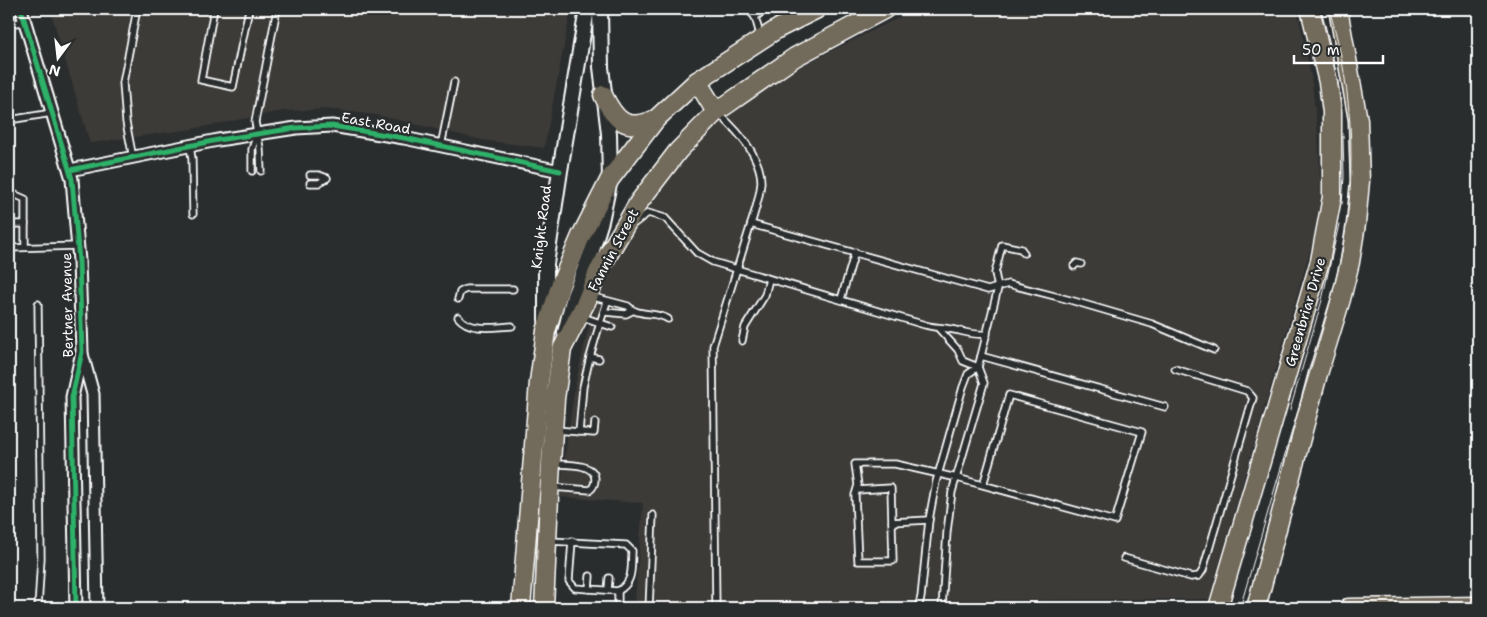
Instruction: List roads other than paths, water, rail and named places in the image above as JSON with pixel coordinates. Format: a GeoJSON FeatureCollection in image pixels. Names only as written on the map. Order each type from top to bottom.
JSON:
{"type":"FeatureCollection","features":[{"type":"Feature","properties":{"kind":"main road"},"geometry":{"type":"LineString","coordinates":[[522,608],[539,382],[546,330],[571,259],[610,179],[656,119],[697,81],[779,28],[817,9]]}},
{"type":"Feature","properties":{"kind":"main road","name":"Fannin Street"},"geometry":{"type":"LineString","coordinates":[[544,608],[551,464],[562,349],[598,272],[639,202],[678,151],[716,112],[795,57],[885,9]]}},
{"type":"Feature","properties":{"kind":"main road","name":"Greenbriar Drive"},"geometry":{"type":"LineString","coordinates":[[1218,608],[1320,261],[1332,197],[1332,112],[1328,82],[1310,9]]}},
{"type":"Feature","properties":{"kind":"main road"},"geometry":{"type":"LineString","coordinates":[[1256,608],[1318,374],[1341,299],[1350,262],[1356,224],[1360,180],[1358,120],[1340,9]]}},
{"type":"Feature","properties":{"kind":"main road"},"geometry":{"type":"LineString","coordinates":[[697,81],[716,112]]}},
{"type":"Feature","properties":{"kind":"main road"},"geometry":{"type":"LineString","coordinates":[[603,95],[612,113],[620,120],[632,125],[642,126],[656,119]]}},
{"type":"Feature","properties":{"kind":"main road"},"geometry":{"type":"LineString","coordinates":[[536,421],[554,426]]}},
{"type":"Feature","properties":{"kind":"main road"},"geometry":{"type":"LineString","coordinates":[[1348,608],[1478,606]]}},
{"type":"Feature","properties":{"kind":"street","name":"Bertner Avenue"},"geometry":{"type":"LineString","coordinates":[[21,9],[72,179],[78,246],[82,352],[93,394],[97,608]]}},
{"type":"Feature","properties":{"kind":"street","name":"Knight Road"},"geometry":{"type":"LineString","coordinates":[[546,330],[546,264],[587,9]]}},
{"type":"Feature","properties":{"kind":"street"},"geometry":{"type":"LineString","coordinates":[[562,349],[574,296],[595,243],[610,179],[609,134],[603,95],[600,9]]}},
{"type":"Feature","properties":{"kind":"street","name":"East Road"},"geometry":{"type":"LineString","coordinates":[[70,170],[257,134],[296,128],[332,126],[560,171]]}},
{"type":"Feature","properties":{"kind":"street","name":"Bertner Avenue"},"geometry":{"type":"LineString","coordinates":[[76,608],[72,397],[82,352]]}},
{"type":"Feature","properties":{"kind":"lane"},"geometry":{"type":"LineString","coordinates":[[133,158],[126,122],[123,83],[137,9]]}},
{"type":"Feature","properties":{"kind":"lane"},"geometry":{"type":"LineString","coordinates":[[214,9],[201,80],[233,87],[249,9]]}},
{"type":"Feature","properties":{"kind":"lane"},"geometry":{"type":"LineString","coordinates":[[261,171],[260,148],[255,122],[277,9]]}},
{"type":"Feature","properties":{"kind":"lane"},"geometry":{"type":"LineString","coordinates":[[748,9],[755,17],[761,39]]}},
{"type":"Feature","properties":{"kind":"lane"},"geometry":{"type":"LineString","coordinates":[[755,17],[766,9]]}},
{"type":"Feature","properties":{"kind":"lane"},"geometry":{"type":"LineString","coordinates":[[9,26],[24,21]]}},
{"type":"Feature","properties":{"kind":"lane"},"geometry":{"type":"LineString","coordinates":[[441,146],[454,82]]}},
{"type":"Feature","properties":{"kind":"lane"},"geometry":{"type":"LineString","coordinates":[[716,112],[736,130],[754,158],[761,180],[759,196],[751,224],[712,346],[716,608]]}},
{"type":"Feature","properties":{"kind":"lane"},"geometry":{"type":"LineString","coordinates":[[9,120],[52,113]]}},
{"type":"Feature","properties":{"kind":"lane"},"geometry":{"type":"LineString","coordinates":[[252,171],[252,149],[257,134]]}},
{"type":"Feature","properties":{"kind":"lane"},"geometry":{"type":"LineString","coordinates":[[190,146],[193,214]]}},
{"type":"Feature","properties":{"kind":"lane"},"geometry":{"type":"LineString","coordinates":[[310,175],[319,175],[327,178],[320,183],[310,183]]}},
{"type":"Feature","properties":{"kind":"lane"},"geometry":{"type":"LineString","coordinates":[[9,192],[25,199],[25,247]]}},
{"type":"Feature","properties":{"kind":"lane"},"geometry":{"type":"LineString","coordinates":[[621,233],[648,213],[652,214],[665,218],[697,253],[713,262],[938,329],[949,328],[976,336],[987,334]]}},
{"type":"Feature","properties":{"kind":"lane"},"geometry":{"type":"LineString","coordinates":[[9,224],[25,224]]}},
{"type":"Feature","properties":{"kind":"lane"},"geometry":{"type":"LineString","coordinates":[[751,224],[988,290],[1008,284],[1070,300],[1152,324],[1214,350]]}},
{"type":"Feature","properties":{"kind":"lane"},"geometry":{"type":"LineString","coordinates":[[942,608],[947,532],[952,492],[984,383],[978,367],[998,288],[995,273],[1002,245],[1023,250]]}},
{"type":"Feature","properties":{"kind":"lane"},"geometry":{"type":"LineString","coordinates":[[9,248],[78,246]]}},
{"type":"Feature","properties":{"kind":"lane"},"geometry":{"type":"LineString","coordinates":[[841,299],[855,252]]}},
{"type":"Feature","properties":{"kind":"lane"},"geometry":{"type":"LineString","coordinates":[[742,341],[745,327],[765,295],[769,279]]}},
{"type":"Feature","properties":{"kind":"lane"},"geometry":{"type":"LineString","coordinates":[[458,299],[460,292],[466,290],[514,289]]}},
{"type":"Feature","properties":{"kind":"lane"},"geometry":{"type":"LineString","coordinates":[[588,296],[628,306],[632,311]]}},
{"type":"Feature","properties":{"kind":"lane"},"geometry":{"type":"LineString","coordinates":[[578,432],[583,387],[600,323],[608,302]]}},
{"type":"Feature","properties":{"kind":"lane"},"geometry":{"type":"LineString","coordinates":[[38,304],[41,558],[38,608]]}},
{"type":"Feature","properties":{"kind":"lane"},"geometry":{"type":"LineString","coordinates":[[605,312],[626,314],[632,311],[668,319]]}},
{"type":"Feature","properties":{"kind":"lane"},"geometry":{"type":"LineString","coordinates":[[579,316],[612,327]]}},
{"type":"Feature","properties":{"kind":"lane"},"geometry":{"type":"LineString","coordinates":[[458,317],[462,322],[476,327],[512,326]]}},
{"type":"Feature","properties":{"kind":"lane"},"geometry":{"type":"LineString","coordinates":[[938,329],[958,350],[963,361],[978,367]]}},
{"type":"Feature","properties":{"kind":"lane"},"geometry":{"type":"LineString","coordinates":[[981,356],[1165,407]]}},
{"type":"Feature","properties":{"kind":"lane"},"geometry":{"type":"LineString","coordinates":[[590,357],[599,359]]}},
{"type":"Feature","properties":{"kind":"lane"},"geometry":{"type":"LineString","coordinates":[[918,608],[921,597],[929,520],[938,473],[963,387],[968,374],[978,367]]}},
{"type":"Feature","properties":{"kind":"lane"},"geometry":{"type":"LineString","coordinates":[[1124,558],[1192,577],[1199,576],[1203,570],[1253,398],[1247,391],[1175,369]]}},
{"type":"Feature","properties":{"kind":"lane"},"geometry":{"type":"LineString","coordinates":[[857,490],[892,488],[893,561],[858,561],[855,464],[895,464],[938,473],[1115,521],[1142,432],[1009,396],[983,485]]}},
{"type":"Feature","properties":{"kind":"lane"},"geometry":{"type":"LineString","coordinates":[[554,426],[578,432],[594,433],[595,422]]}},
{"type":"Feature","properties":{"kind":"lane"},"geometry":{"type":"LineString","coordinates":[[550,487],[590,490],[593,488],[595,478],[594,474],[587,468],[551,464]]}},
{"type":"Feature","properties":{"kind":"lane"},"geometry":{"type":"LineString","coordinates":[[649,608],[653,515]]}},
{"type":"Feature","properties":{"kind":"lane"},"geometry":{"type":"LineString","coordinates":[[892,522],[929,520]]}},
{"type":"Feature","properties":{"kind":"lane"},"geometry":{"type":"LineString","coordinates":[[547,541],[572,541],[626,545],[632,551],[630,580],[625,587],[618,591],[575,588],[569,581],[572,541]]}},
{"type":"Feature","properties":{"kind":"lane"},"geometry":{"type":"LineString","coordinates":[[592,551],[593,543]]}},
{"type":"Feature","properties":{"kind":"lane"},"geometry":{"type":"LineString","coordinates":[[610,552],[611,544]]}},
{"type":"Feature","properties":{"kind":"lane"},"geometry":{"type":"LineString","coordinates":[[590,576],[590,589]]}},
{"type":"Feature","properties":{"kind":"lane"},"geometry":{"type":"LineString","coordinates":[[608,578],[608,590]]}},
{"type":"Feature","properties":{"kind":"lane"},"geometry":{"type":"LineString","coordinates":[[618,591],[618,608]]}},
{"type":"Feature","properties":{"kind":"tram line"},"geometry":{"type":"LineString","coordinates":[[1321,9],[1332,52],[1342,106]]}},
{"type":"Feature","properties":{"kind":"tram line"},"geometry":{"type":"LineString","coordinates":[[1240,608],[1325,320],[1338,270],[1349,205],[1351,172],[1349,106],[1338,41],[1329,9]]}},
{"type":"Feature","properties":{"kind":"tram line"},"geometry":{"type":"LineString","coordinates":[[1342,204],[1344,177],[1343,136]]}},
{"type":"Feature","properties":{"kind":"tram line"},"geometry":{"type":"LineString","coordinates":[[1290,410],[1322,300],[1339,224]]}}]}
